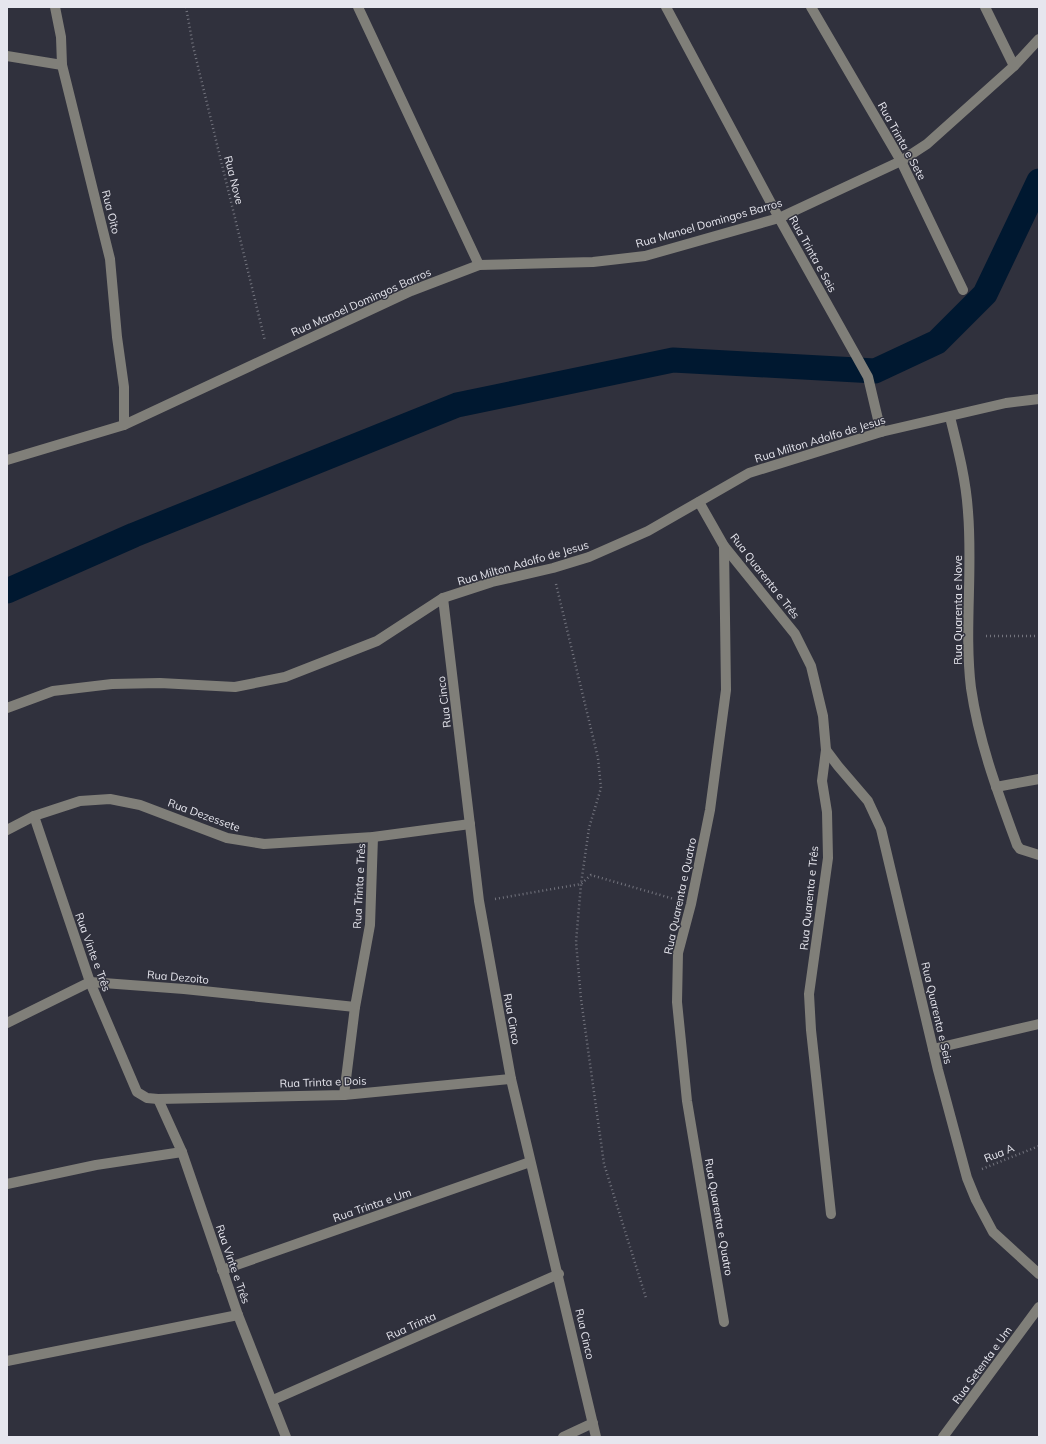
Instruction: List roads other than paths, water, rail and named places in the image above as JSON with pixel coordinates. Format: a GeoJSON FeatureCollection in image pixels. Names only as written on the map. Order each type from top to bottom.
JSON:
{"type":"FeatureCollection","features":[{"type":"Feature","properties":{"kind":"street","name":"Rua Oito"},"geometry":{"type":"LineString","coordinates":[[56,7],[61,37],[62,65],[110,259],[117,338],[124,387],[124,425]]}},
{"type":"Feature","properties":{"kind":"street"},"geometry":{"type":"LineString","coordinates":[[358,7],[479,265]]}},
{"type":"Feature","properties":{"kind":"street","name":"Rua Trinta e Seis"},"geometry":{"type":"LineString","coordinates":[[666,7],[779,218],[868,377],[881,432]]}},
{"type":"Feature","properties":{"kind":"street","name":"Rua Trinta e Sete"},"geometry":{"type":"LineString","coordinates":[[811,7],[901,161],[963,290]]}},
{"type":"Feature","properties":{"kind":"street"},"geometry":{"type":"LineString","coordinates":[[985,7],[1014,66]]}},
{"type":"Feature","properties":{"kind":"street","name":"Rua Manoel Domingos Barros"},"geometry":{"type":"LineString","coordinates":[[7,460],[124,425],[411,291],[479,265],[593,262],[645,256],[779,218],[901,161],[927,144],[1014,66],[1039,39]]}},
{"type":"Feature","properties":{"kind":"street"},"geometry":{"type":"LineString","coordinates":[[7,56],[62,65]]}},
{"type":"Feature","properties":{"kind":"street","name":"Rua Milton Adolfo de Jesus"},"geometry":{"type":"LineString","coordinates":[[7,708],[53,691],[112,684],[153,683],[235,687],[285,677],[376,641],[443,598],[492,582],[552,568],[589,557],[648,531],[749,473],[881,432],[1006,403],[1039,399]]}},
{"type":"Feature","properties":{"kind":"street","name":"Rua Quarenta e Nove"},"geometry":{"type":"LineString","coordinates":[[950,417],[963,468],[968,512],[970,561],[968,636],[971,688],[983,750],[1017,845],[1020,849],[1039,855]]}},
{"type":"Feature","properties":{"kind":"street","name":"Rua Quarenta e Três"},"geometry":{"type":"LineString","coordinates":[[699,502],[724,546],[796,634],[812,666],[823,716],[826,750],[822,781],[827,812],[828,858],[810,994],[811,1030],[831,1214]]}},
{"type":"Feature","properties":{"kind":"street","name":"Rua Quarenta e Quatro"},"geometry":{"type":"LineString","coordinates":[[724,546],[726,690],[710,810],[691,904],[678,953],[677,1002],[687,1100],[724,1322]]}},
{"type":"Feature","properties":{"kind":"street","name":"Rua Cinco"},"geometry":{"type":"LineString","coordinates":[[443,598],[479,901],[511,1079],[596,1437]]}},
{"type":"Feature","properties":{"kind":"street","name":"Rua Quarenta e Seis"},"geometry":{"type":"LineString","coordinates":[[826,750],[868,801],[881,829],[933,1049],[967,1178],[976,1200],[994,1232],[1039,1274]]}},
{"type":"Feature","properties":{"kind":"street"},"geometry":{"type":"LineString","coordinates":[[996,787],[1039,779]]}},
{"type":"Feature","properties":{"kind":"street","name":"Rua Dezessete"},"geometry":{"type":"LineString","coordinates":[[7,830],[34,816],[80,802],[110,800],[140,805],[227,838],[244,842],[264,844],[373,837],[470,824]]}},
{"type":"Feature","properties":{"kind":"street","name":"Rua Vinte e Três"},"geometry":{"type":"LineString","coordinates":[[34,816],[90,982],[137,1092]]}},
{"type":"Feature","properties":{"kind":"street","name":"Rua Trinta e Três"},"geometry":{"type":"LineString","coordinates":[[344,1095],[355,1007],[370,925],[373,837]]}},
{"type":"Feature","properties":{"kind":"street"},"geometry":{"type":"LineString","coordinates":[[7,1023],[90,982]]}},
{"type":"Feature","properties":{"kind":"street","name":"Rua Dezoito"},"geometry":{"type":"LineString","coordinates":[[90,982],[184,989],[355,1007]]}},
{"type":"Feature","properties":{"kind":"street"},"geometry":{"type":"LineString","coordinates":[[933,1049],[1039,1024]]}},
{"type":"Feature","properties":{"kind":"street","name":"Rua Trinta e Dois"},"geometry":{"type":"LineString","coordinates":[[137,1092],[147,1098],[158,1099],[344,1095],[511,1079]]}},
{"type":"Feature","properties":{"kind":"street","name":"Rua Vinte e Três"},"geometry":{"type":"LineString","coordinates":[[158,1099],[182,1152],[238,1315],[273,1400],[286,1437]]}},
{"type":"Feature","properties":{"kind":"street"},"geometry":{"type":"LineString","coordinates":[[7,1184],[96,1164],[182,1152]]}},
{"type":"Feature","properties":{"kind":"street","name":"Rua Trinta e Um"},"geometry":{"type":"LineString","coordinates":[[222,1270],[530,1162]]}},
{"type":"Feature","properties":{"kind":"street","name":"Rua Trinta"},"geometry":{"type":"LineString","coordinates":[[273,1400],[558,1274]]}},
{"type":"Feature","properties":{"kind":"street","name":"Rua Setenta e Um"},"geometry":{"type":"LineString","coordinates":[[944,1437],[1039,1307]]}},
{"type":"Feature","properties":{"kind":"street"},"geometry":{"type":"LineString","coordinates":[[7,1361],[238,1315]]}},
{"type":"Feature","properties":{"kind":"street"},"geometry":{"type":"LineString","coordinates":[[563,1437],[593,1423]]}},
{"type":"Feature","properties":{"kind":"waterway"},"geometry":{"type":"LineString","coordinates":[[7,591],[134,535],[457,405],[673,360],[875,371],[937,342],[985,294],[1039,181]]}}]}
